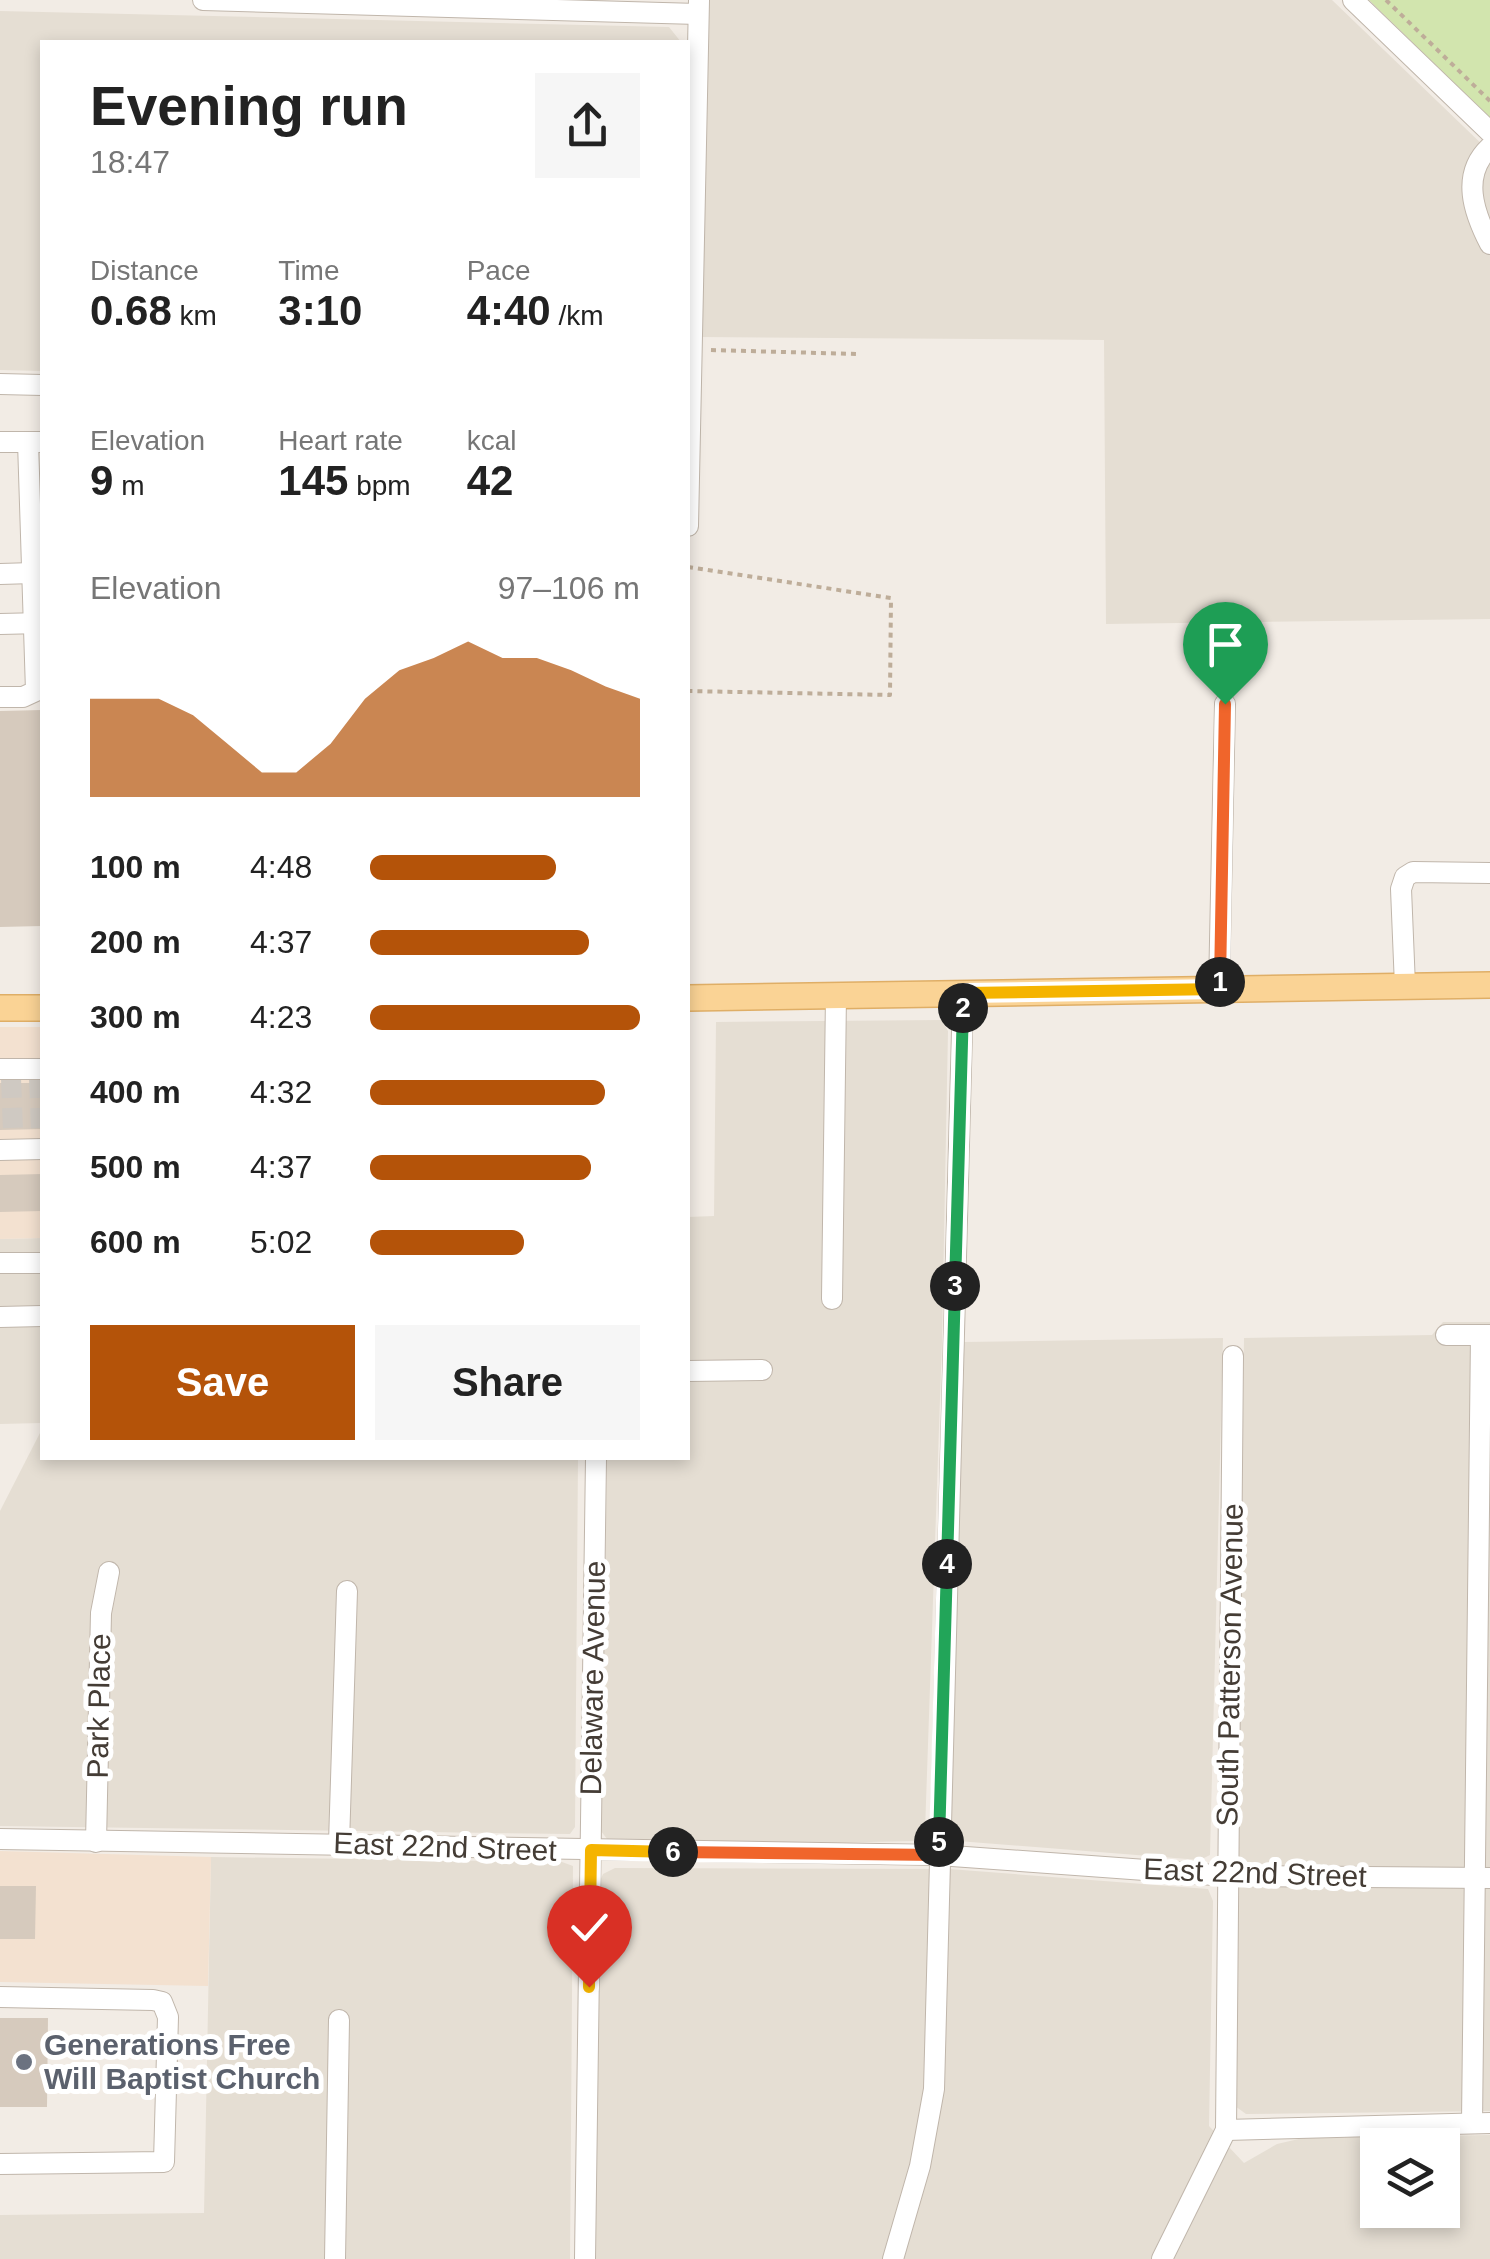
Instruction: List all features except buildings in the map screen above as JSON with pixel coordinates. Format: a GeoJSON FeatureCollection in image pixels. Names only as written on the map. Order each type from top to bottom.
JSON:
{"type":"FeatureCollection","features":[{"type":"Feature","properties":{"kind":"main road"},"geometry":{"type":"LineString","coordinates":[[690,998],[1490,985]]}},
{"type":"Feature","properties":{"kind":"main road"},"geometry":{"type":"LineString","coordinates":[[0,1008],[40,1008]]}},
{"type":"Feature","properties":{"kind":"street"},"geometry":{"type":"LineString","coordinates":[[203,0],[699,7],[690,381]]}},
{"type":"Feature","properties":{"kind":"street"},"geometry":{"type":"LineString","coordinates":[[1353,0],[1490,132]]}},
{"type":"Feature","properties":{"kind":"street"},"geometry":{"type":"LineString","coordinates":[[1490,147],[1473,172],[1472,197],[1490,244]]}},
{"type":"Feature","properties":{"kind":"street"},"geometry":{"type":"LineString","coordinates":[[0,384],[40,385]]}},
{"type":"Feature","properties":{"kind":"street"},"geometry":{"type":"LineString","coordinates":[[0,442],[35,442],[33,573],[39,623],[36,691],[24,697],[0,697]]}},
{"type":"Feature","properties":{"kind":"street"},"geometry":{"type":"LineString","coordinates":[[0,574],[33,573]]}},
{"type":"Feature","properties":{"kind":"street"},"geometry":{"type":"LineString","coordinates":[[0,624],[39,623]]}},
{"type":"Feature","properties":{"kind":"street"},"geometry":{"type":"LineString","coordinates":[[1220,989],[1225,704]]}},
{"type":"Feature","properties":{"kind":"street"},"geometry":{"type":"LineString","coordinates":[[1406,986],[1401,889],[1405,876],[1413,872],[1489,872]]}},
{"type":"Feature","properties":{"kind":"street"},"geometry":{"type":"LineString","coordinates":[[893,2259],[932,2105],[963,993]]}},
{"type":"Feature","properties":{"kind":"street"},"geometry":{"type":"LineString","coordinates":[[832,1299],[836,996]]}},
{"type":"Feature","properties":{"kind":"street"},"geometry":{"type":"LineString","coordinates":[[7,1072],[40,1072]]}},
{"type":"Feature","properties":{"kind":"street"},"geometry":{"type":"LineString","coordinates":[[9,1144],[40,1143]]}},
{"type":"Feature","properties":{"kind":"street"},"geometry":{"type":"LineString","coordinates":[[0,1263],[40,1263]]}},
{"type":"Feature","properties":{"kind":"street"},"geometry":{"type":"LineString","coordinates":[[0,1316],[40,1316]]}},
{"type":"Feature","properties":{"kind":"street"},"geometry":{"type":"LineString","coordinates":[[1226,2130],[1481,2123],[1485,1335],[1446,1336]]}},
{"type":"Feature","properties":{"kind":"street","name":"South Patterson Avenue"},"geometry":{"type":"LineString","coordinates":[[1162,2259],[1226,2130],[1234,1356]]}},
{"type":"Feature","properties":{"kind":"street"},"geometry":{"type":"LineString","coordinates":[[690,1372],[762,1370]]}},
{"type":"Feature","properties":{"kind":"street","name":"Delaware Avenue"},"geometry":{"type":"LineString","coordinates":[[585,2259],[596,1460]]}},
{"type":"Feature","properties":{"kind":"street","name":"Park Place"},"geometry":{"type":"LineString","coordinates":[[96,1842],[102,1613],[109,1572]]}},
{"type":"Feature","properties":{"kind":"street"},"geometry":{"type":"LineString","coordinates":[[339,1843],[347,1592]]}},
{"type":"Feature","properties":{"kind":"street","name":"East 22nd Street"},"geometry":{"type":"LineString","coordinates":[[0,1840],[938,1855],[1228,1876],[1482,1878]]}},
{"type":"Feature","properties":{"kind":"street"},"geometry":{"type":"LineString","coordinates":[[0,1996],[162,2002],[168,2017],[168,2156],[164,2162],[0,2164]]}},
{"type":"Feature","properties":{"kind":"street"},"geometry":{"type":"LineString","coordinates":[[335,2259],[340,2020]]}},
{"type":"Feature","properties":{"kind":"path"},"geometry":{"type":"LineString","coordinates":[[1386,0],[1490,101]]}},
{"type":"Feature","properties":{"kind":"path"},"geometry":{"type":"LineString","coordinates":[[692,349],[856,354]]}},
{"type":"Feature","properties":{"kind":"path"},"geometry":{"type":"LineString","coordinates":[[690,567],[891,598],[890,695],[690,691]]}},
{"type":"Feature","properties":{"kind":"shaded area"},"geometry":{"type":"Polygon","coordinates":[[[707,0],[1332,0],[1490,152],[1490,619],[1106,624],[1104,340],[701,337],[707,0]]]}},
{"type":"Feature","properties":{"kind":"shaded area"},"geometry":{"type":"Polygon","coordinates":[[[0,11],[669,27],[679,40],[40,40],[40,371],[0,370],[0,11]]]}},
{"type":"Feature","properties":{"kind":"shaded area"},"geometry":{"type":"Polygon","coordinates":[[[942,1020],[948,1031],[925,1831],[914,1841],[780,1844],[607,1839],[601,1831],[607,1460],[690,1460],[690,1217],[714,1216],[716,1022],[942,1020]]]}},
{"type":"Feature","properties":{"kind":"shaded area"},"geometry":{"type":"Polygon","coordinates":[[[0,1027],[40,1027],[40,1238],[0,1239],[0,1027]]]}},
{"type":"Feature","properties":{"kind":"shaded area"},"geometry":{"type":"Polygon","coordinates":[[[40,1238],[40,1423],[0,1424],[0,1239],[40,1238]]]}},
{"type":"Feature","properties":{"kind":"shaded area"},"geometry":{"type":"Polygon","coordinates":[[[1443,1322],[1490,1322],[1490,2111],[1246,2114],[1235,2106],[1244,1338],[1432,1335],[1443,1322]]]}},
{"type":"Feature","properties":{"kind":"shaded area"},"geometry":{"type":"Polygon","coordinates":[[[1223,1338],[1210,1855],[1200,1860],[958,1841],[951,1829],[964,1342],[1223,1338]]]}},
{"type":"Feature","properties":{"kind":"shaded area"},"geometry":{"type":"Polygon","coordinates":[[[40,1433],[40,1460],[578,1460],[575,1827],[570,1834],[0,1826],[0,1511],[40,1433]]]}},
{"type":"Feature","properties":{"kind":"shaded area"},"geometry":{"type":"Polygon","coordinates":[[[0,1851],[211,1857],[208,1986],[0,1982],[0,1851]]]}},
{"type":"Feature","properties":{"kind":"shaded area"},"geometry":{"type":"Polygon","coordinates":[[[211,1857],[562,1862],[573,1866],[570,2259],[0,2259],[0,2215],[204,2213],[211,1857]]]}},
{"type":"Feature","properties":{"kind":"shaded area"},"geometry":{"type":"Polygon","coordinates":[[[615,1868],[949,1869],[1208,1889],[1213,1901],[1209,2126],[1244,2163],[1277,2144],[1303,2138],[1360,2137],[1360,2228],[1460,2228],[1460,2135],[1490,2135],[1490,2259],[594,2259],[603,1874],[615,1868]]]}},
{"type":"Feature","properties":{"kind":"green space"},"geometry":{"type":"Polygon","coordinates":[[[1369,0],[1490,0],[1490,118],[1369,0]]]}},
{"type":"Feature","properties":{"kind":"tunnel"},"geometry":{"type":"LineString","coordinates":[[11,1078],[13,1131]]}},
{"type":"Feature","properties":{"kind":"tunnel"},"geometry":{"type":"LineString","coordinates":[[39,1078],[40,1104]]}},
{"type":"Feature","properties":{"kind":"place","name":"Generations Free Will Baptist Church"},"geometry":{"type":"Point","coordinates":[24,2062]}},
{"type":"Feature","properties":{"kind":"route"},"geometry":{"type":"LineString","coordinates":[[589,1987],[591,1850],[938,1855],[963,993],[1220,989],[1225,704]]}}]}
